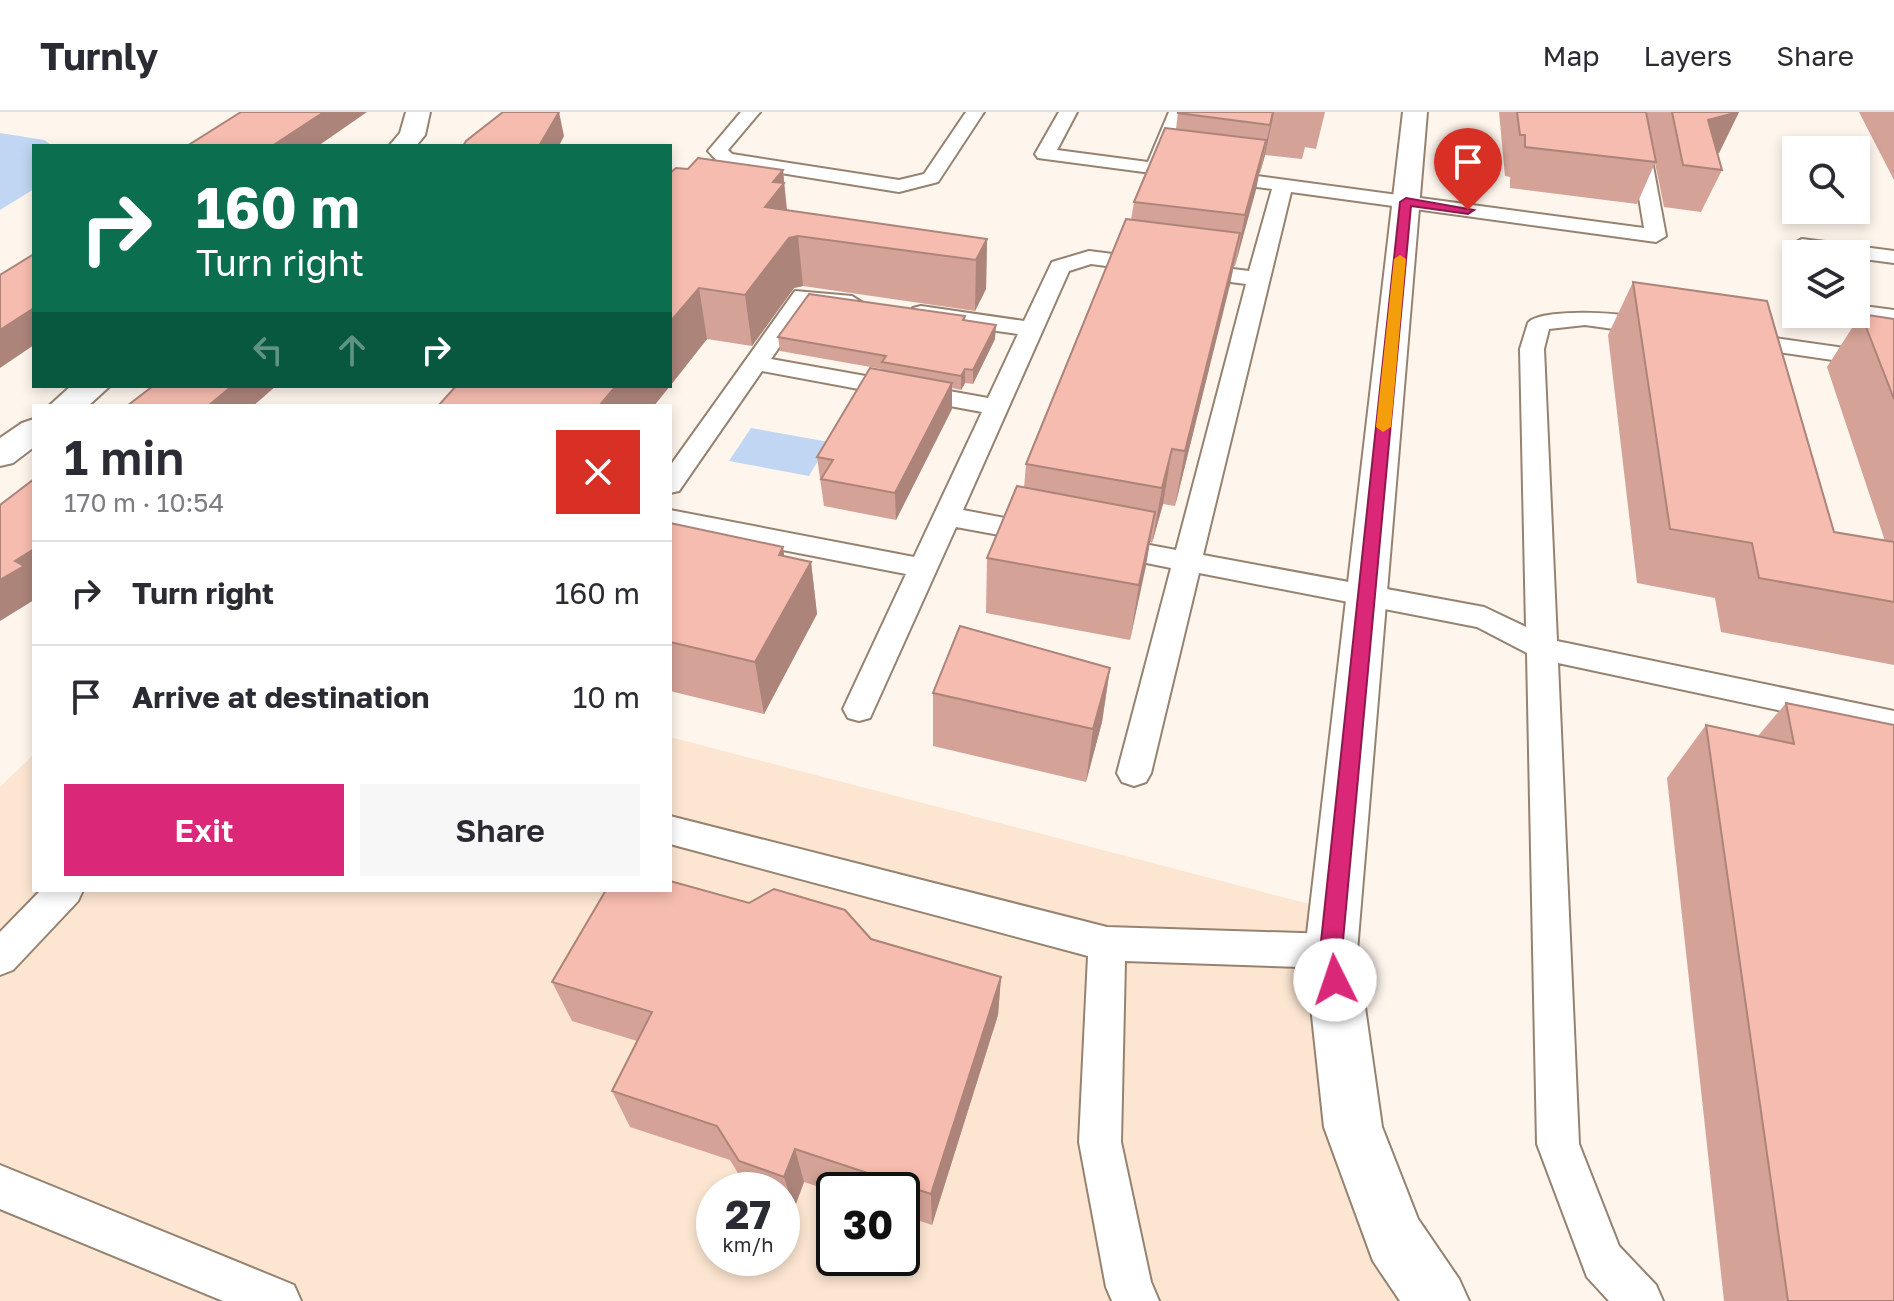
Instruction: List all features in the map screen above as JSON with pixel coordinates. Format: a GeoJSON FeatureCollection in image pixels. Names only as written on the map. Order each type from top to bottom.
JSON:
{"type":"FeatureCollection","features":[{"type":"Feature","properties":{"kind":"street"},"geometry":{"type":"LineString","coordinates":[[404,144],[412,135],[418,112]]}},
{"type":"Feature","properties":{"kind":"street"},"geometry":{"type":"LineString","coordinates":[[1415,112],[1331,951],[1353,1127],[1395,1239],[1437,1301]]}},
{"type":"Feature","properties":{"kind":"street"},"geometry":{"type":"LineString","coordinates":[[69,404],[90,388]]}},
{"type":"Feature","properties":{"kind":"street"},"geometry":{"type":"LineString","coordinates":[[0,455],[32,431]]}},
{"type":"Feature","properties":{"kind":"lane"},"geometry":{"type":"LineString","coordinates":[[751,112],[717,151],[726,159],[899,186],[931,178],[975,112]]}},
{"type":"Feature","properties":{"kind":"lane"},"geometry":{"type":"LineString","coordinates":[[1068,112],[1045,154],[1656,236],[1634,112]]}},
{"type":"Feature","properties":{"kind":"lane"},"geometry":{"type":"LineString","coordinates":[[1155,169],[1178,112]]}},
{"type":"Feature","properties":{"kind":"lane"},"geometry":{"type":"LineString","coordinates":[[1134,773],[1283,185]]}},
{"type":"Feature","properties":{"kind":"lane"},"geometry":{"type":"LineString","coordinates":[[1870,254],[1894,257]]}},
{"type":"Feature","properties":{"kind":"lane"},"geometry":{"type":"LineString","coordinates":[[859,709],[1060,267],[1089,257],[1258,279]]}},
{"type":"Feature","properties":{"kind":"lane"},"geometry":{"type":"LineString","coordinates":[[672,482],[803,296],[1032,329]]}},
{"type":"Feature","properties":{"kind":"lane"},"geometry":{"type":"LineString","coordinates":[[1870,314],[1894,317]]}},
{"type":"Feature","properties":{"kind":"lane"},"geometry":{"type":"LineString","coordinates":[[1640,1301],[1603,1261],[1558,1144],[1532,349],[1539,323],[1585,318],[1894,362]]}},
{"type":"Feature","properties":{"kind":"lane"},"geometry":{"type":"LineString","coordinates":[[755,363],[997,407]]}},
{"type":"Feature","properties":{"kind":"lane"},"geometry":{"type":"LineString","coordinates":[[947,516],[1484,618],[1544,649],[1894,723]]}},
{"type":"Feature","properties":{"kind":"lane"},"geometry":{"type":"LineString","coordinates":[[672,519],[923,568]]}},
{"type":"Feature","properties":{"kind":"lane"},"geometry":{"type":"LineString","coordinates":[[672,831],[1107,944],[1331,951]]}},
{"type":"Feature","properties":{"kind":"lane"},"geometry":{"type":"LineString","coordinates":[[0,958],[63,892]]}},
{"type":"Feature","properties":{"kind":"lane"},"geometry":{"type":"LineString","coordinates":[[1107,944],[1100,1142],[1129,1287],[1136,1301]]}},
{"type":"Feature","properties":{"kind":"lane"},"geometry":{"type":"LineString","coordinates":[[0,1187],[278,1301]]}},
{"type":"Feature","properties":{"kind":"shaded area"},"geometry":{"type":"Polygon","coordinates":[[[672,738],[1325,908],[1402,1301],[0,1301],[0,787],[32,756],[32,892],[672,892],[672,738]]]}},
{"type":"Feature","properties":{"kind":"water"},"geometry":{"type":"Polygon","coordinates":[[[0,133],[44,140],[50,144],[32,144],[32,190],[0,210],[0,133]]]}},
{"type":"Feature","properties":{"kind":"water"},"geometry":{"type":"Polygon","coordinates":[[[751,428],[829,442],[809,476],[729,461],[751,428]]]}},
{"type":"Feature","properties":{"kind":"building"},"geometry":{"type":"Polygon","coordinates":[[[241,112],[324,112],[275,144],[190,144],[241,112]]]}},
{"type":"Feature","properties":{"kind":"building"},"geometry":{"type":"Polygon","coordinates":[[[503,112],[559,112],[540,144],[464,144],[503,112]]]}},
{"type":"Feature","properties":{"kind":"building"},"geometry":{"type":"Polygon","coordinates":[[[1178,112],[1273,112],[1270,125],[1178,112]]]}},
{"type":"Feature","properties":{"kind":"building"},"geometry":{"type":"Polygon","coordinates":[[[1517,112],[1646,112],[1656,162],[1525,147],[1525,135],[1520,135],[1517,112]]]}},
{"type":"Feature","properties":{"kind":"building"},"geometry":{"type":"Polygon","coordinates":[[[1672,112],[1738,112],[1708,120],[1722,170],[1683,165],[1672,112]]]}},
{"type":"Feature","properties":{"kind":"building"},"geometry":{"type":"Polygon","coordinates":[[[1165,128],[1266,140],[1245,215],[1134,202],[1165,128]]]}},
{"type":"Feature","properties":{"kind":"building"},"geometry":{"type":"Polygon","coordinates":[[[698,158],[783,170],[773,182],[784,183],[765,207],[987,239],[976,260],[798,236],[789,238],[745,295],[699,288],[672,320],[672,171],[676,168],[688,169],[698,158]]]}},
{"type":"Feature","properties":{"kind":"building"},"geometry":{"type":"Polygon","coordinates":[[[1126,219],[1240,233],[1185,451],[1172,449],[1162,488],[1026,464],[1126,219]]]}},
{"type":"Feature","properties":{"kind":"building"},"geometry":{"type":"Polygon","coordinates":[[[32,255],[32,309],[0,330],[0,275],[32,255]]]}},
{"type":"Feature","properties":{"kind":"building"},"geometry":{"type":"Polygon","coordinates":[[[1633,282],[1767,301],[1834,532],[1894,542],[1894,602],[1759,578],[1752,543],[1670,529],[1633,282]]]}},
{"type":"Feature","properties":{"kind":"building"},"geometry":{"type":"Polygon","coordinates":[[[809,294],[965,316],[963,320],[996,325],[973,370],[965,369],[961,376],[882,362],[886,356],[778,337],[809,294]]]}},
{"type":"Feature","properties":{"kind":"building"},"geometry":{"type":"Polygon","coordinates":[[[1870,315],[1894,319],[1894,399],[1866,328],[1870,328],[1870,315]]]}},
{"type":"Feature","properties":{"kind":"building"},"geometry":{"type":"Polygon","coordinates":[[[870,368],[952,383],[895,493],[821,479],[833,460],[817,457],[870,368]]]}},
{"type":"Feature","properties":{"kind":"building"},"geometry":{"type":"Polygon","coordinates":[[[150,388],[230,388],[210,404],[130,404],[150,388]]]}},
{"type":"Feature","properties":{"kind":"building"},"geometry":{"type":"Polygon","coordinates":[[[454,388],[614,388],[601,404],[440,404],[454,388]]]}},
{"type":"Feature","properties":{"kind":"building"},"geometry":{"type":"Polygon","coordinates":[[[32,481],[32,550],[15,561],[24,566],[0,580],[0,505],[32,481]]]}},
{"type":"Feature","properties":{"kind":"building"},"geometry":{"type":"Polygon","coordinates":[[[1017,486],[1155,512],[1139,585],[987,558],[1017,486]]]}},
{"type":"Feature","properties":{"kind":"building"},"geometry":{"type":"Polygon","coordinates":[[[672,523],[783,547],[779,555],[811,562],[755,662],[672,642],[672,523]]]}},
{"type":"Feature","properties":{"kind":"building"},"geometry":{"type":"Polygon","coordinates":[[[960,626],[1110,668],[1093,729],[933,693],[960,626]]]}},
{"type":"Feature","properties":{"kind":"building"},"geometry":{"type":"Polygon","coordinates":[[[1786,703],[1894,725],[1894,1301],[1788,1301],[1706,725],[1794,744],[1786,703]]]}},
{"type":"Feature","properties":{"kind":"building"},"geometry":{"type":"Polygon","coordinates":[[[672,882],[749,903],[774,889],[845,910],[871,939],[1001,977],[931,1194],[920,1190],[920,1172],[865,1172],[795,1149],[786,1172],[770,1172],[739,1161],[717,1126],[612,1091],[652,1012],[552,982],[605,892],[672,892],[672,882]]]}},
{"type":"Feature","properties":{"kind":"slow traffic"},"geometry":{"type":"LineString","coordinates":[[1383,427],[1400,259]]}},
{"type":"Feature","properties":{"kind":"route"},"geometry":{"type":"LineString","coordinates":[[1335,980],[1331,951],[1406,202],[1468,210]]}}]}
